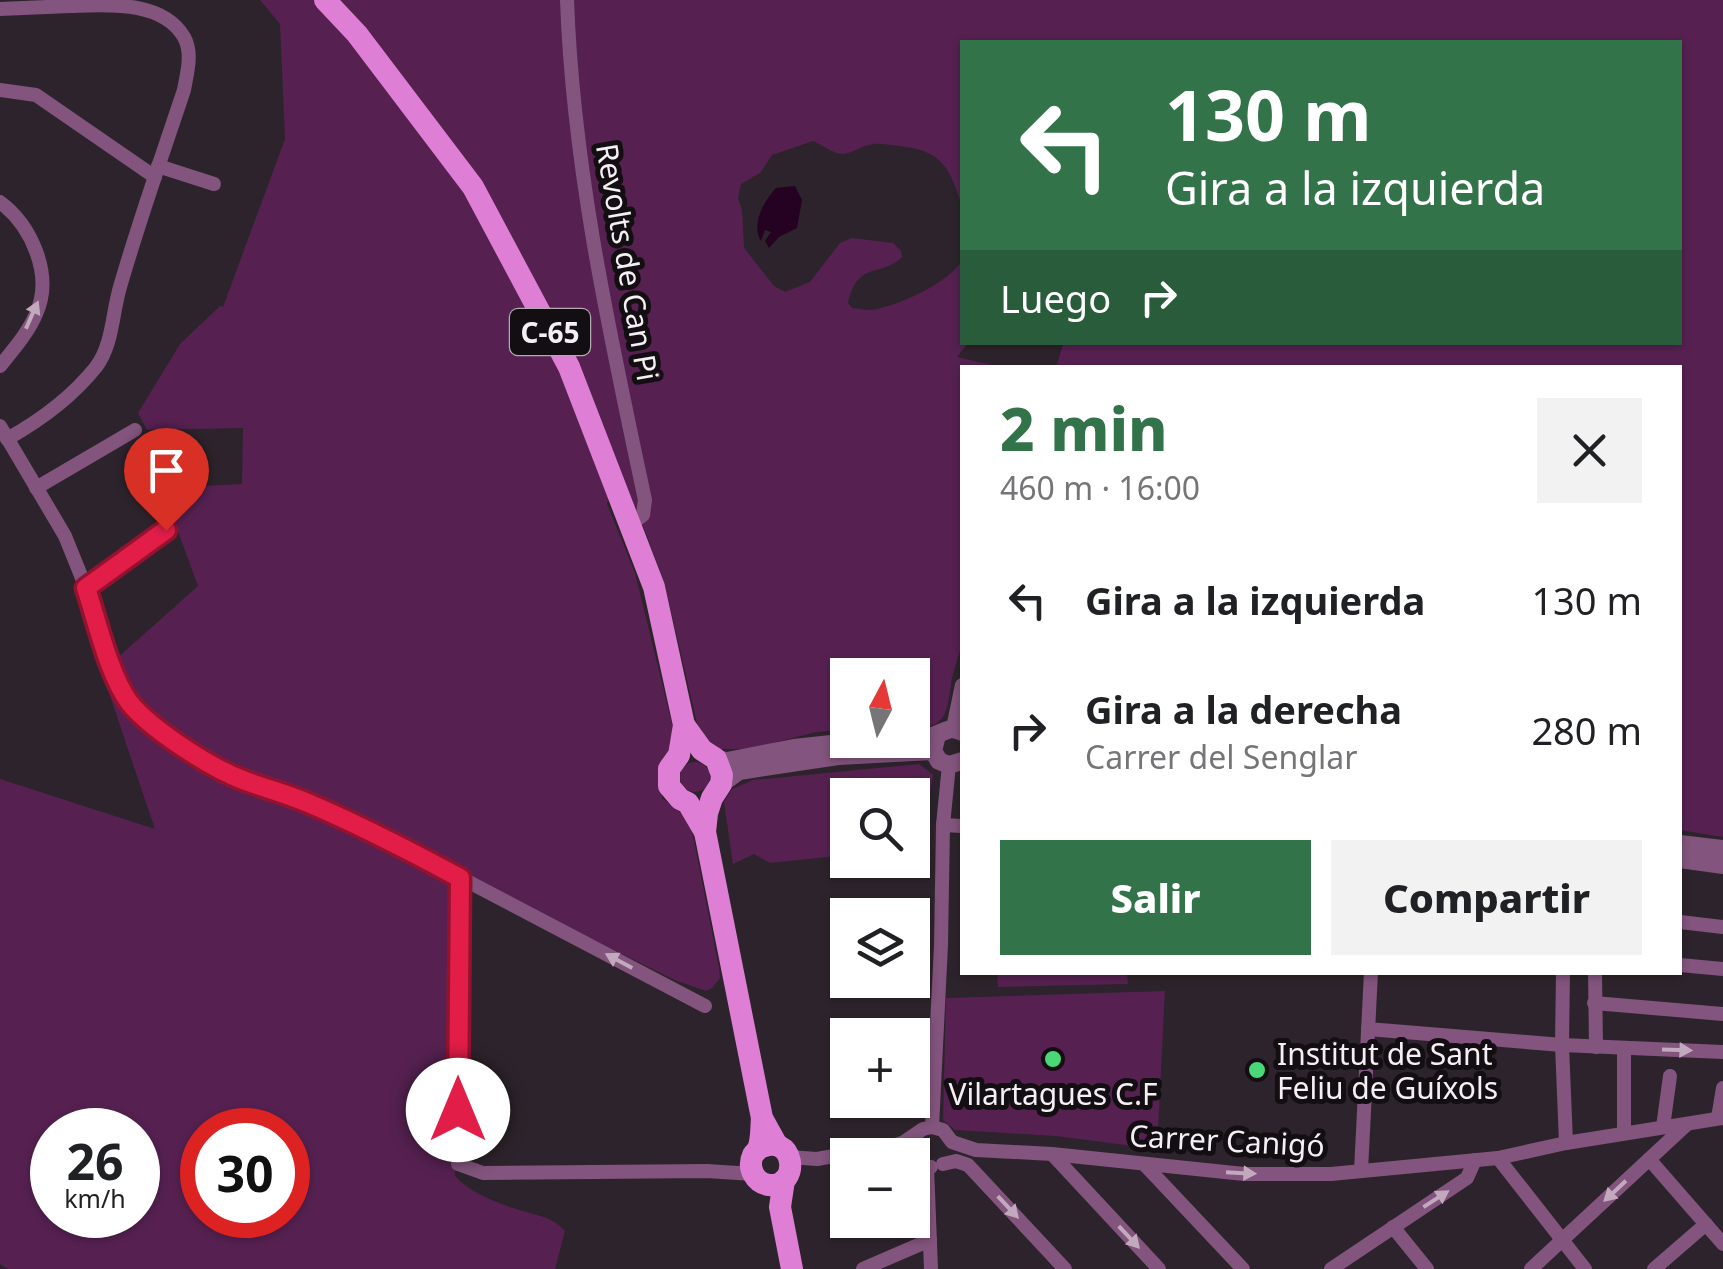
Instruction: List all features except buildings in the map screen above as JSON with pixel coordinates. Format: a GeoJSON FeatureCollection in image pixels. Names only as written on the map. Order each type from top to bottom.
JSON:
{"type":"FeatureCollection","features":[{"type":"Feature","properties":{"kind":"main road","name":"C-65"},"geometry":{"type":"LineString","coordinates":[[325,0],[358,34],[473,187],[569,367],[654,587],[684,725],[699,755]]}},
{"type":"Feature","properties":{"kind":"main road"},"geometry":{"type":"LineString","coordinates":[[705,832],[722,775],[699,755],[669,769],[669,786],[688,803],[696,804],[717,791]]}},
{"type":"Feature","properties":{"kind":"main road"},"geometry":{"type":"LineString","coordinates":[[688,803],[705,832],[792,1269]]}},
{"type":"Feature","properties":{"kind":"street","name":"Revolts de Can Pi"},"geometry":{"type":"LineString","coordinates":[[567,0],[569,62],[600,284],[645,500],[643,515],[630,525]]}},
{"type":"Feature","properties":{"kind":"street"},"geometry":{"type":"LineString","coordinates":[[0,9],[126,4],[154,11],[170,21],[184,38],[189,59],[184,90],[118,291],[110,339],[98,364],[40,420],[4,432],[65,536],[116,678],[130,704],[202,760],[380,836],[706,1006]]}},
{"type":"Feature","properties":{"kind":"street"},"geometry":{"type":"LineString","coordinates":[[0,90],[36,95],[156,171],[214,184]]}},
{"type":"Feature","properties":{"kind":"street"},"geometry":{"type":"LineString","coordinates":[[0,202],[28,232],[39,257],[42,278],[38,312],[0,366]]}},
{"type":"Feature","properties":{"kind":"street"},"geometry":{"type":"LineString","coordinates":[[36,488],[135,430]]}},
{"type":"Feature","properties":{"kind":"street"},"geometry":{"type":"LineString","coordinates":[[86,588],[166,530]]}},
{"type":"Feature","properties":{"kind":"street"},"geometry":{"type":"LineString","coordinates":[[913,1138],[922,1129],[932,1127],[943,825],[956,763],[939,761],[960,692]]}},
{"type":"Feature","properties":{"kind":"street"},"geometry":{"type":"LineString","coordinates":[[717,791],[738,772],[946,737]]}},
{"type":"Feature","properties":{"kind":"street"},"geometry":{"type":"LineString","coordinates":[[699,755],[726,761],[830,744]]}},
{"type":"Feature","properties":{"kind":"street"},"geometry":{"type":"LineString","coordinates":[[943,825],[960,826]]}},
{"type":"Feature","properties":{"kind":"street"},"geometry":{"type":"LineString","coordinates":[[1682,844],[1723,849]]}},
{"type":"Feature","properties":{"kind":"street"},"geometry":{"type":"LineString","coordinates":[[1682,859],[1723,865]]}},
{"type":"Feature","properties":{"kind":"street"},"geometry":{"type":"LineString","coordinates":[[460,878],[458,1164],[484,1173],[708,1172],[771,1165],[805,1166],[830,1158]]}},
{"type":"Feature","properties":{"kind":"street"},"geometry":{"type":"LineString","coordinates":[[1682,922],[1723,927]]}},
{"type":"Feature","properties":{"kind":"street"},"geometry":{"type":"LineString","coordinates":[[1682,965],[1723,968]]}},
{"type":"Feature","properties":{"kind":"street"},"geometry":{"type":"LineString","coordinates":[[1361,1172],[1371,975]]}},
{"type":"Feature","properties":{"kind":"street"},"geometry":{"type":"LineString","coordinates":[[1562,975],[1566,1143]]}},
{"type":"Feature","properties":{"kind":"street"},"geometry":{"type":"LineString","coordinates":[[1595,975],[1596,1046]]}},
{"type":"Feature","properties":{"kind":"street"},"geometry":{"type":"LineString","coordinates":[[1594,1002],[1723,1014]]}},
{"type":"Feature","properties":{"kind":"street"},"geometry":{"type":"LineString","coordinates":[[1368,1029],[1723,1052]]}},
{"type":"Feature","properties":{"kind":"street"},"geometry":{"type":"LineString","coordinates":[[1624,1048],[1624,1132]]}},
{"type":"Feature","properties":{"kind":"street"},"geometry":{"type":"LineString","coordinates":[[1662,1128],[1670,1076]]}},
{"type":"Feature","properties":{"kind":"street"},"geometry":{"type":"LineString","coordinates":[[1720,1118],[1723,1088]]}},
{"type":"Feature","properties":{"kind":"street","name":"Carrer Canigó"},"geometry":{"type":"LineString","coordinates":[[932,1127],[943,1130],[952,1142],[976,1150],[1244,1174],[1331,1174],[1498,1158],[1624,1132],[1720,1118]]}},
{"type":"Feature","properties":{"kind":"street"},"geometry":{"type":"LineString","coordinates":[[1531,1269],[1686,1124]]}},
{"type":"Feature","properties":{"kind":"street"},"geometry":{"type":"LineString","coordinates":[[952,1142],[946,1161],[968,1165],[1065,1269]]}},
{"type":"Feature","properties":{"kind":"street","name":"Carrer Canigó"},"geometry":{"type":"LineString","coordinates":[[930,1168],[976,1150]]}},
{"type":"Feature","properties":{"kind":"street"},"geometry":{"type":"LineString","coordinates":[[1052,1154],[1159,1269]]}},
{"type":"Feature","properties":{"kind":"street"},"geometry":{"type":"LineString","coordinates":[[1498,1158],[1586,1269]]}},
{"type":"Feature","properties":{"kind":"street"},"geometry":{"type":"LineString","coordinates":[[1649,1158],[1723,1244]]}},
{"type":"Feature","properties":{"kind":"street"},"geometry":{"type":"LineString","coordinates":[[1331,1269],[1467,1178],[1475,1160]]}},
{"type":"Feature","properties":{"kind":"street"},"geometry":{"type":"LineString","coordinates":[[1144,1164],[1244,1269]]}},
{"type":"Feature","properties":{"kind":"street"},"geometry":{"type":"LineString","coordinates":[[1654,1269],[1706,1224]]}},
{"type":"Feature","properties":{"kind":"street"},"geometry":{"type":"LineString","coordinates":[[1392,1227],[1427,1269]]}},
{"type":"Feature","properties":{"kind":"street"},"geometry":{"type":"LineString","coordinates":[[864,1269],[930,1240],[931,1269]]}},
{"type":"Feature","properties":{"kind":"shaded area"},"geometry":{"type":"Polygon","coordinates":[[[260,0],[1723,0],[1723,837],[1682,830],[1682,365],[1057,365],[1063,345],[1682,345],[1682,40],[960,40],[960,201],[950,174],[938,159],[919,150],[886,144],[843,154],[813,141],[772,155],[760,173],[741,184],[738,198],[744,248],[774,286],[785,292],[810,282],[840,243],[852,238],[893,243],[902,257],[858,281],[848,303],[852,308],[874,310],[912,297],[936,284],[960,263],[960,345],[966,345],[957,357],[992,365],[960,365],[960,650],[946,711],[932,725],[930,658],[830,658],[830,731],[749,749],[720,749],[703,738],[665,585],[617,469],[607,504],[635,573],[677,744],[661,766],[662,798],[690,820],[719,968],[720,978],[706,991],[677,981],[196,755],[136,706],[115,660],[198,586],[162,488],[242,484],[243,428],[147,430],[138,413],[180,344],[223,307],[285,139],[280,24],[260,0]]]}},
{"type":"Feature","properties":{"kind":"shaded area"},"geometry":{"type":"Polygon","coordinates":[[[795,186],[802,200],[797,228],[779,237],[769,248],[765,241],[771,232],[765,230],[761,241],[758,235],[760,214],[776,188],[795,186]]]}},
{"type":"Feature","properties":{"kind":"shaded area"},"geometry":{"type":"Polygon","coordinates":[[[101,669],[121,706],[146,730],[203,770],[346,828],[445,881],[453,894],[455,1176],[482,1195],[560,1226],[565,1231],[555,1269],[8,1269],[0,1264],[0,779],[155,829],[101,669]]]}},
{"type":"Feature","properties":{"kind":"shaded area"},"geometry":{"type":"Polygon","coordinates":[[[695,762],[705,767],[710,777],[705,787],[695,792],[685,787],[680,777],[685,767],[695,762]]]}},
{"type":"Feature","properties":{"kind":"shaded area"},"geometry":{"type":"Polygon","coordinates":[[[919,764],[933,775],[930,794],[930,778],[830,778],[830,857],[770,863],[754,854],[733,864],[724,802],[732,789],[753,780],[919,764]]]}},
{"type":"Feature","properties":{"kind":"shaded area"},"geometry":{"type":"Polygon","coordinates":[[[997,975],[1127,975],[1128,984],[998,987],[997,975]]]}},
{"type":"Feature","properties":{"kind":"shaded area","name":"Vilartagues C.F"},"geometry":{"type":"Polygon","coordinates":[[[1165,991],[1157,1149],[1056,1136],[955,1130],[943,1120],[946,998],[1165,991]]]}},
{"type":"Feature","properties":{"kind":"place","name":"Vilartagues C.F"},"geometry":{"type":"Point","coordinates":[1053,1059]}},
{"type":"Feature","properties":{"kind":"place","name":"Institut de Sant Feliu de Guíxols"},"geometry":{"type":"Point","coordinates":[1257,1070]}},
{"type":"Feature","properties":{"kind":"route"},"geometry":{"type":"LineString","coordinates":[[166,530],[86,588],[116,678],[130,704],[202,760],[240,779],[304,801],[460,878],[458,1110]]}}]}
